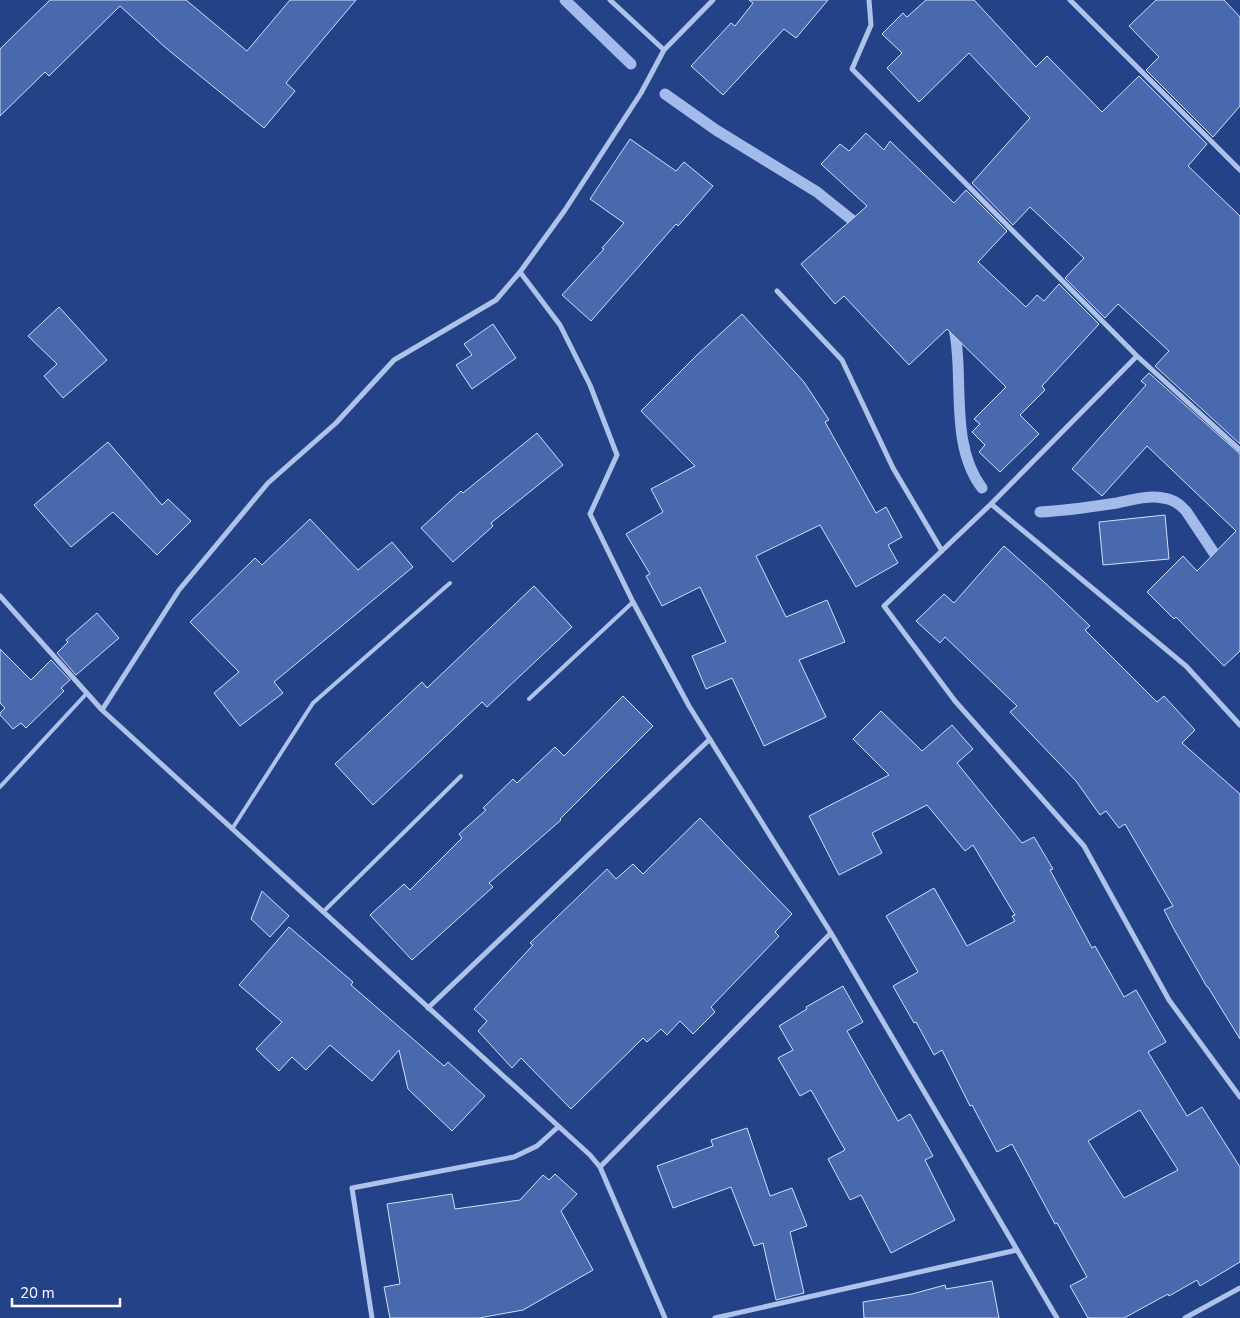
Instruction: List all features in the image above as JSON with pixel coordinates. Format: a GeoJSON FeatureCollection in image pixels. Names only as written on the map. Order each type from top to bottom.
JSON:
{"type":"FeatureCollection","features":[{"type":"Feature","properties":{"kind":"street"},"geometry":{"type":"LineString","coordinates":[[610,0],[664,50]]}},
{"type":"Feature","properties":{"kind":"street"},"geometry":{"type":"LineString","coordinates":[[102,710],[179,590],[268,483],[336,423],[394,360],[496,300],[520,272],[565,210],[640,93],[664,50],[713,0]]}},
{"type":"Feature","properties":{"kind":"street"},"geometry":{"type":"LineString","coordinates":[[870,0],[871,25],[852,69],[1137,356],[1240,450]]}},
{"type":"Feature","properties":{"kind":"street"},"geometry":{"type":"LineString","coordinates":[[1070,0],[1240,170]]}},
{"type":"Feature","properties":{"kind":"street"},"geometry":{"type":"LineString","coordinates":[[520,272],[564,334],[590,385],[617,455],[590,514],[633,602],[689,706],[831,933],[1057,1318]]}},
{"type":"Feature","properties":{"kind":"street"},"geometry":{"type":"LineString","coordinates":[[776,291],[842,360],[893,468],[942,552]]}},
{"type":"Feature","properties":{"kind":"street"},"geometry":{"type":"LineString","coordinates":[[1137,356],[991,504],[884,606],[955,701],[1084,846],[1169,1000],[1240,1097]]}},
{"type":"Feature","properties":{"kind":"street"},"geometry":{"type":"LineString","coordinates":[[991,504],[1186,666],[1240,725]]}},
{"type":"Feature","properties":{"kind":"street"},"geometry":{"type":"LineString","coordinates":[[0,596],[102,710],[590,1155],[600,1167],[665,1318]]}},
{"type":"Feature","properties":{"kind":"street"},"geometry":{"type":"LineString","coordinates":[[428,1008],[710,739]]}},
{"type":"Feature","properties":{"kind":"street"},"geometry":{"type":"LineString","coordinates":[[600,1167],[831,933]]}},
{"type":"Feature","properties":{"kind":"street"},"geometry":{"type":"LineString","coordinates":[[372,1318],[352,1188],[514,1157],[537,1146],[558,1127]]}},
{"type":"Feature","properties":{"kind":"street"},"geometry":{"type":"LineString","coordinates":[[715,1318],[1017,1250]]}},
{"type":"Feature","properties":{"kind":"street"},"geometry":{"type":"LineString","coordinates":[[1185,1318],[1240,1288]]}},
{"type":"Feature","properties":{"kind":"lane"},"geometry":{"type":"LineString","coordinates":[[232,829],[313,703],[450,583]]}},
{"type":"Feature","properties":{"kind":"lane"},"geometry":{"type":"LineString","coordinates":[[529,699],[633,602]]}},
{"type":"Feature","properties":{"kind":"lane"},"geometry":{"type":"LineString","coordinates":[[0,786],[87,693]]}},
{"type":"Feature","properties":{"kind":"lane"},"geometry":{"type":"LineString","coordinates":[[323,912],[461,776]]}},
{"type":"Feature","properties":{"kind":"building"},"geometry":{"type":"Polygon","coordinates":[[[50,0],[186,0],[247,51],[290,0],[356,0],[286,83],[295,91],[264,128],[166,48],[120,6],[49,76],[45,72],[0,116],[0,49],[50,0]]]}},
{"type":"Feature","properties":{"kind":"building"},"geometry":{"type":"Polygon","coordinates":[[[749,0],[828,0],[796,38],[784,29],[723,95],[691,66],[731,23],[735,26],[753,3],[749,0]]]}},
{"type":"Feature","properties":{"kind":"building"},"geometry":{"type":"Polygon","coordinates":[[[926,0],[974,0],[1036,67],[1047,56],[1102,112],[1139,76],[1207,144],[1188,166],[1240,216],[1240,444],[1155,366],[1169,351],[1118,304],[1105,318],[1065,278],[1084,258],[1030,207],[1013,225],[972,183],[1030,118],[969,53],[919,102],[887,68],[902,53],[882,34],[903,13],[907,17],[926,0]]]}},
{"type":"Feature","properties":{"kind":"building"},"geometry":{"type":"Polygon","coordinates":[[[1156,0],[1224,0],[1240,17],[1240,106],[1213,137],[1146,70],[1159,57],[1129,26],[1156,0]]]}},
{"type":"Feature","properties":{"kind":"building"},"geometry":{"type":"Polygon","coordinates":[[[866,133],[884,150],[890,141],[954,203],[966,190],[1007,231],[978,262],[1026,307],[1037,295],[1044,301],[1059,284],[1099,324],[1042,386],[1045,390],[1020,415],[1039,434],[1000,472],[979,452],[985,445],[972,432],[980,424],[974,419],[1006,387],[947,329],[909,365],[844,296],[835,304],[801,264],[867,206],[821,164],[840,144],[849,151],[866,133]]]}},
{"type":"Feature","properties":{"kind":"building"},"geometry":{"type":"Polygon","coordinates":[[[630,139],[676,171],[684,162],[713,186],[678,226],[676,224],[591,321],[562,295],[604,249],[602,248],[624,223],[590,199],[630,139]]]}},
{"type":"Feature","properties":{"kind":"building"},"geometry":{"type":"Polygon","coordinates":[[[59,307],[107,360],[63,398],[44,376],[57,364],[28,336],[59,307]]]}},
{"type":"Feature","properties":{"kind":"building"},"geometry":{"type":"Polygon","coordinates":[[[742,314],[804,382],[829,420],[825,422],[876,513],[886,507],[902,537],[888,545],[898,563],[856,587],[820,525],[756,556],[786,617],[827,600],[845,642],[799,660],[826,717],[764,746],[732,678],[706,689],[692,656],[726,642],[700,587],[662,606],[646,576],[650,574],[626,534],[663,512],[651,489],[695,466],[641,411],[697,355],[742,314]]]}},
{"type":"Feature","properties":{"kind":"building"},"geometry":{"type":"Polygon","coordinates":[[[493,324],[516,358],[472,389],[456,365],[472,355],[464,344],[493,324]]]}},
{"type":"Feature","properties":{"kind":"building"},"geometry":{"type":"Polygon","coordinates":[[[1149,373],[1240,454],[1240,651],[1224,666],[1176,617],[1174,619],[1147,592],[1183,556],[1197,571],[1236,531],[1147,446],[1102,496],[1072,469],[1146,385],[1141,381],[1149,373]]]}},
{"type":"Feature","properties":{"kind":"building"},"geometry":{"type":"Polygon","coordinates":[[[537,433],[563,465],[491,523],[493,526],[453,562],[421,528],[461,491],[463,493],[537,433]]]}},
{"type":"Feature","properties":{"kind":"building"},"geometry":{"type":"Polygon","coordinates":[[[108,442],[162,505],[168,499],[191,521],[157,555],[113,512],[71,547],[34,505],[108,442]]]}},
{"type":"Feature","properties":{"kind":"building"},"geometry":{"type":"Polygon","coordinates":[[[1165,515],[1169,559],[1103,565],[1099,522],[1165,515]]]}},
{"type":"Feature","properties":{"kind":"building"},"geometry":{"type":"Polygon","coordinates":[[[310,519],[358,570],[392,542],[413,567],[274,682],[283,693],[240,726],[214,693],[239,672],[190,622],[255,558],[262,565],[310,519]]]}},
{"type":"Feature","properties":{"kind":"building"},"geometry":{"type":"Polygon","coordinates":[[[1004,546],[1090,626],[1085,630],[1157,702],[1164,696],[1195,730],[1182,743],[1240,794],[1240,1039],[1175,931],[1164,910],[1173,906],[1125,824],[1119,828],[1106,811],[1100,815],[1076,781],[1010,712],[1017,706],[945,637],[940,643],[916,621],[944,594],[954,603],[1004,546]]]}},
{"type":"Feature","properties":{"kind":"building"},"geometry":{"type":"Polygon","coordinates":[[[534,586],[572,627],[487,707],[482,702],[373,805],[335,764],[422,682],[427,688],[534,586]]]}},
{"type":"Feature","properties":{"kind":"building"},"geometry":{"type":"Polygon","coordinates":[[[97,613],[119,638],[76,675],[57,653],[68,642],[66,640],[97,613]]]}},
{"type":"Feature","properties":{"kind":"building"},"geometry":{"type":"Polygon","coordinates":[[[0,649],[31,680],[51,660],[70,680],[61,688],[64,691],[26,728],[21,723],[13,729],[0,715],[5,708],[0,703],[0,649]]]}},
{"type":"Feature","properties":{"kind":"building"},"geometry":{"type":"Polygon","coordinates":[[[623,696],[653,726],[561,820],[489,883],[493,887],[412,960],[370,915],[404,884],[410,890],[462,838],[459,834],[486,810],[483,808],[513,779],[517,783],[555,747],[564,756],[623,696]]]}},
{"type":"Feature","properties":{"kind":"building"},"geometry":{"type":"Polygon","coordinates":[[[881,711],[922,751],[952,725],[973,749],[957,763],[1022,843],[1034,837],[1053,869],[1050,870],[1092,948],[1095,946],[1124,997],[1136,990],[1166,1042],[1148,1052],[1187,1116],[1202,1107],[1240,1167],[1240,1262],[1200,1286],[1197,1280],[1124,1318],[1088,1318],[1070,1286],[1087,1277],[1057,1223],[1055,1224],[1012,1144],[997,1152],[972,1105],[970,1106],[942,1050],[934,1055],[893,986],[918,972],[886,916],[934,888],[967,946],[1015,921],[1012,916],[1015,915],[973,845],[965,851],[927,805],[872,833],[882,853],[839,875],[809,816],[889,775],[853,739],[881,711]],[[1140,1110],[1088,1141],[1124,1198],[1178,1170],[1140,1110]]]}},
{"type":"Feature","properties":{"kind":"building"},"geometry":{"type":"Polygon","coordinates":[[[700,818],[792,914],[775,932],[779,936],[711,1007],[715,1012],[693,1034],[680,1021],[667,1035],[661,1029],[647,1042],[643,1038],[571,1109],[521,1058],[512,1068],[478,1031],[487,1021],[474,1009],[533,945],[530,943],[607,869],[616,879],[633,864],[643,874],[700,818]]]}},
{"type":"Feature","properties":{"kind":"building"},"geometry":{"type":"Polygon","coordinates":[[[262,891],[289,916],[270,937],[251,919],[262,891]]]}},
{"type":"Feature","properties":{"kind":"building"},"geometry":{"type":"Polygon","coordinates":[[[289,927],[353,982],[351,985],[444,1066],[448,1062],[485,1096],[452,1131],[408,1089],[399,1050],[372,1081],[330,1045],[306,1070],[292,1057],[279,1071],[256,1049],[282,1022],[239,985],[289,927]]]}},
{"type":"Feature","properties":{"kind":"building"},"geometry":{"type":"Polygon","coordinates":[[[843,986],[863,1022],[847,1031],[898,1121],[910,1114],[933,1156],[925,1160],[955,1220],[891,1253],[861,1195],[850,1200],[828,1159],[845,1150],[811,1090],[800,1096],[778,1058],[793,1050],[779,1026],[807,1009],[806,1007],[843,986]]]}},
{"type":"Feature","properties":{"kind":"building"},"geometry":{"type":"Polygon","coordinates":[[[747,1128],[770,1196],[792,1188],[807,1226],[790,1232],[804,1293],[776,1300],[763,1243],[754,1246],[731,1187],[673,1208],[657,1166],[713,1146],[711,1140],[747,1128]]]}},
{"type":"Feature","properties":{"kind":"building"},"geometry":{"type":"Polygon","coordinates":[[[555,1174],[577,1194],[561,1211],[593,1270],[523,1310],[479,1318],[390,1318],[384,1287],[400,1284],[387,1204],[452,1194],[455,1209],[520,1200],[543,1175],[549,1180],[555,1174]]]}},
{"type":"Feature","properties":{"kind":"building"},"geometry":{"type":"Polygon","coordinates":[[[992,1281],[999,1318],[864,1318],[863,1302],[912,1294],[945,1285],[946,1289],[992,1281]]]}},
{"type":"Feature","properties":{"kind":"waterway"},"geometry":{"type":"LineString","coordinates":[[565,0],[631,64]]}},
{"type":"Feature","properties":{"kind":"waterway"},"geometry":{"type":"LineString","coordinates":[[665,94],[716,130],[817,192],[862,228]]}},
{"type":"Feature","properties":{"kind":"waterway"},"geometry":{"type":"LineString","coordinates":[[952,322],[955,332],[958,364],[961,429],[968,460],[982,488]]}},
{"type":"Feature","properties":{"kind":"waterway"},"geometry":{"type":"LineString","coordinates":[[1040,512],[1117,503],[1146,497],[1170,499],[1186,511],[1218,559],[1240,580]]}}]}
